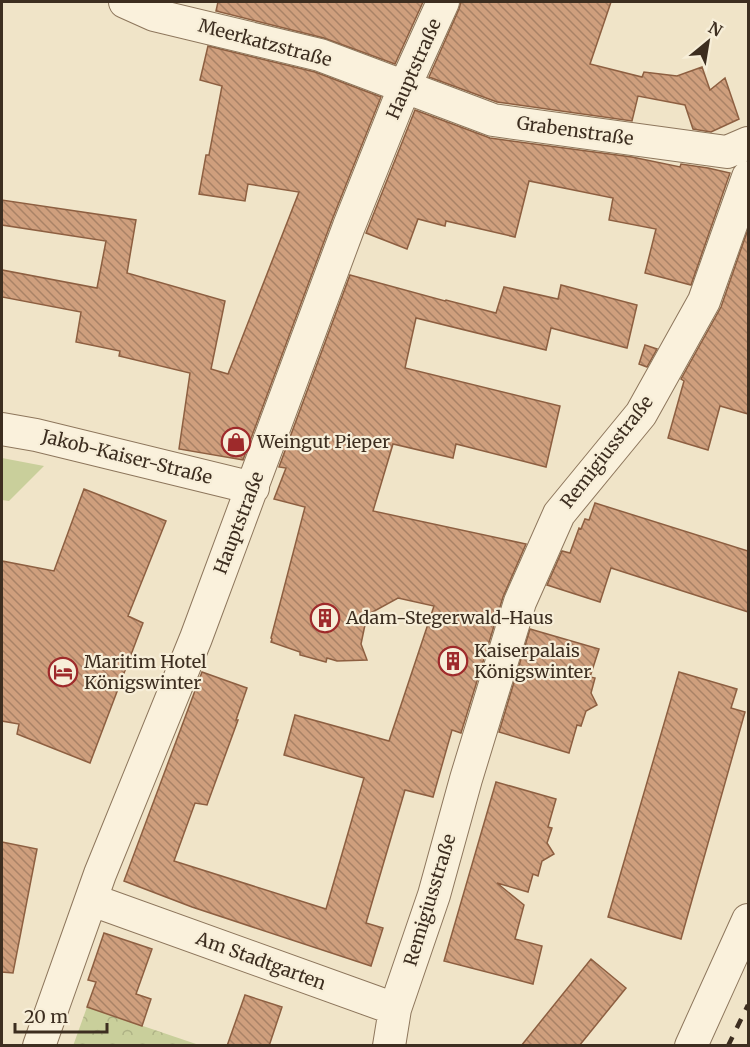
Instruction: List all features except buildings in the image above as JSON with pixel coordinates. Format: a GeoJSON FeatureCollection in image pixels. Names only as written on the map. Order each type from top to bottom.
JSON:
{"type":"FeatureCollection","features":[{"type":"Feature","properties":{"kind":"street","name":"Meerkatzstraße"},"geometry":{"type":"LineString","coordinates":[[125,2],[154,15],[320,55],[404,88]]}},
{"type":"Feature","properties":{"kind":"street","name":"Hauptstraße"},"geometry":{"type":"LineString","coordinates":[[39,1046],[100,874],[192,648],[349,226],[404,88],[443,2]]}},
{"type":"Feature","properties":{"kind":"street","name":"Grabenstraße"},"geometry":{"type":"LineString","coordinates":[[404,88],[493,120],[727,152],[748,143]]}},
{"type":"Feature","properties":{"kind":"street","name":"Remigiusstraße"},"geometry":{"type":"LineString","coordinates":[[395,1010],[434,895],[466,779],[520,602],[559,514],[641,414],[704,301],[748,177]]}},
{"type":"Feature","properties":{"kind":"street","name":"Jakob-Kaiser-Straße"},"geometry":{"type":"LineString","coordinates":[[2,429],[36,435],[253,488]]}},
{"type":"Feature","properties":{"kind":"street","name":"Am Stadtgarten"},"geometry":{"type":"LineString","coordinates":[[92,900],[395,1010]]}},
{"type":"Feature","properties":{"kind":"street"},"geometry":{"type":"LineString","coordinates":[[691,1046],[748,920]]}},
{"type":"Feature","properties":{"kind":"street"},"geometry":{"type":"LineString","coordinates":[[389,1046],[395,1010]]}},
{"type":"Feature","properties":{"kind":"green space"},"geometry":{"type":"Polygon","coordinates":[[[2,458],[44,466],[9,501],[2,500],[2,458]]]}},
{"type":"Feature","properties":{"kind":"green space"},"geometry":{"type":"Polygon","coordinates":[[[87,1007],[199,1045],[73,1046],[87,1007]]]}},
{"type":"Feature","properties":{"kind":"railway"},"geometry":{"type":"LineString","coordinates":[[728,1046],[748,1005]]}},
{"type":"Feature","properties":{"kind":"place","name":"Weingut Pieper"},"geometry":{"type":"Point","coordinates":[236,442]}},
{"type":"Feature","properties":{"kind":"place","name":"Adam-Stegerwald-Haus"},"geometry":{"type":"Point","coordinates":[325,618]}},
{"type":"Feature","properties":{"kind":"place","name":"Kaiserpalais Königswinter"},"geometry":{"type":"Point","coordinates":[453,661]}},
{"type":"Feature","properties":{"kind":"place","name":"Maritim Hotel Königswinter"},"geometry":{"type":"Point","coordinates":[63,672]}}]}
